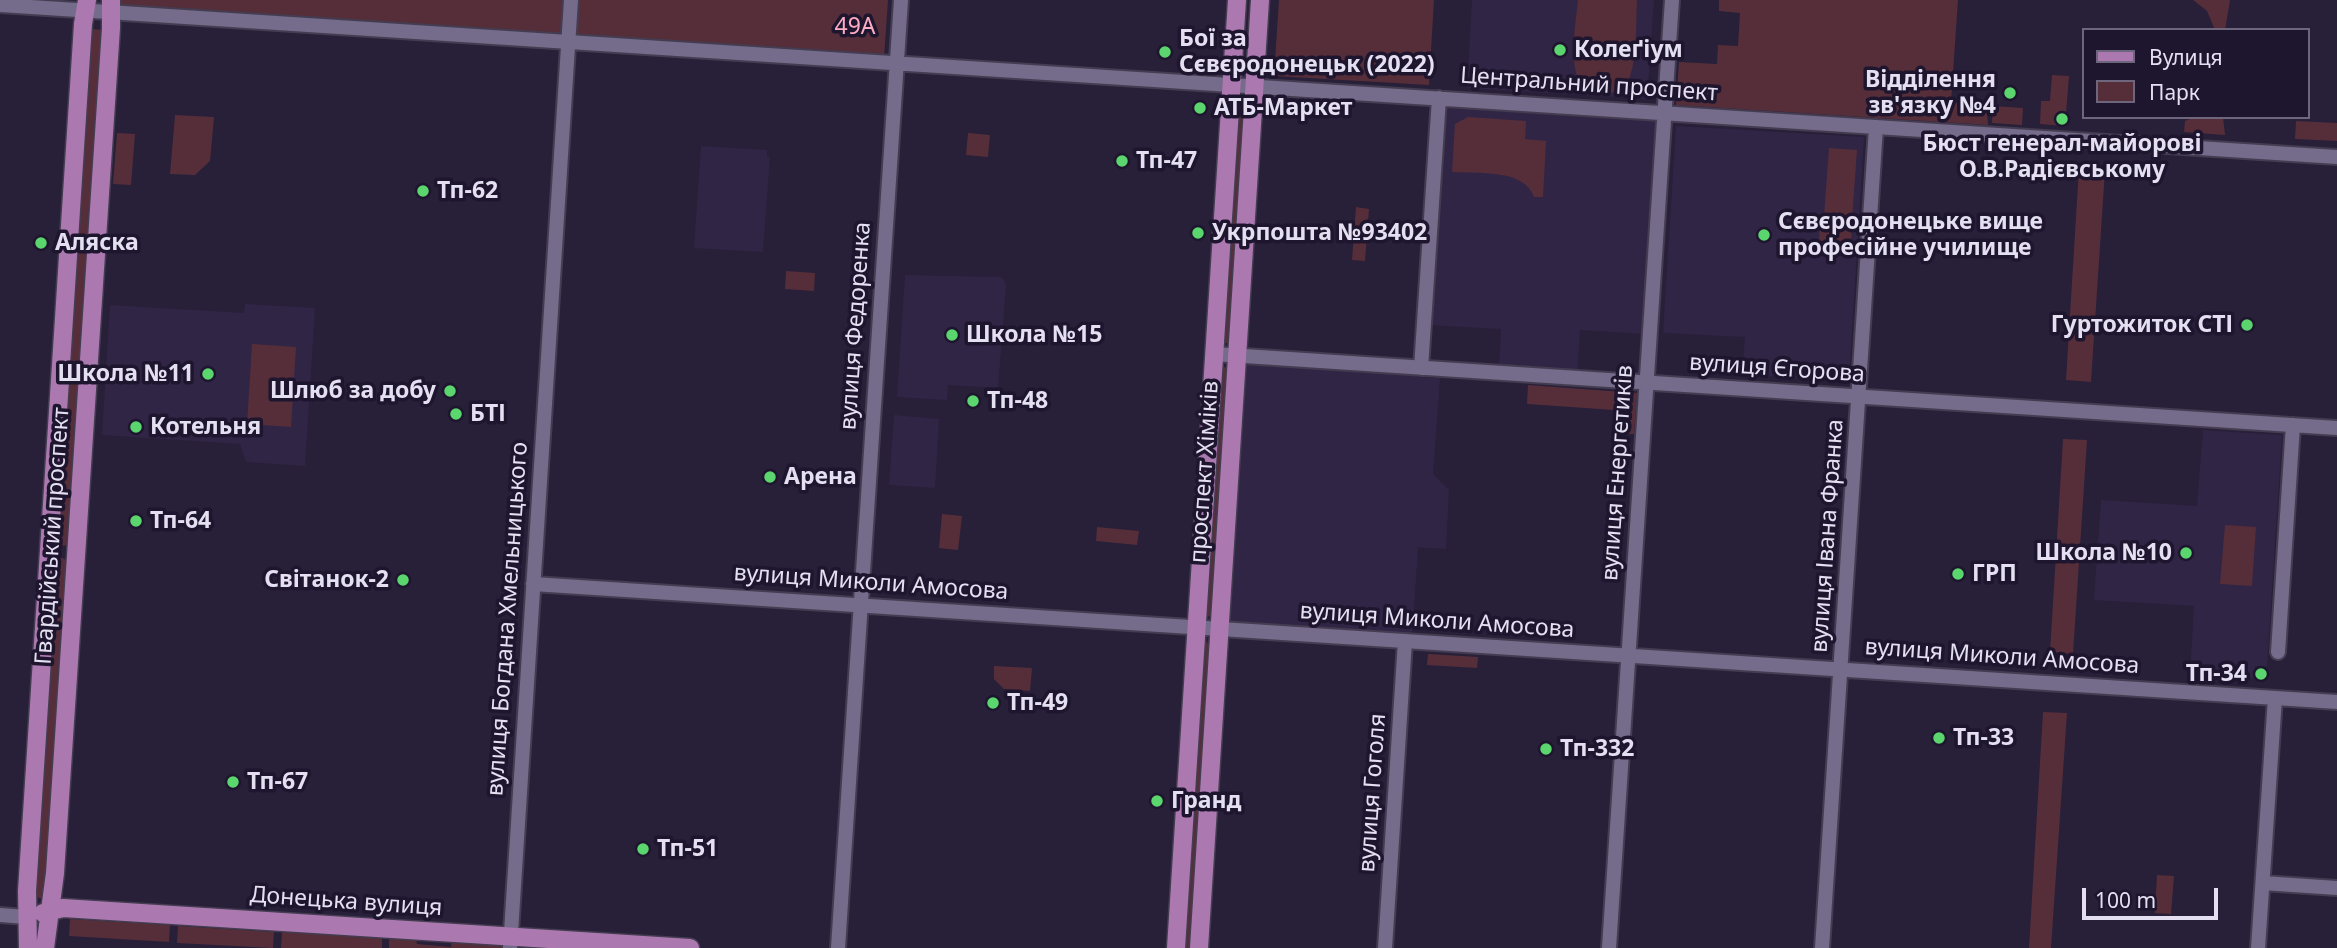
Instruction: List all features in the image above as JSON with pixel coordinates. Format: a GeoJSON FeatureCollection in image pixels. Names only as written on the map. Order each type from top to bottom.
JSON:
{"type":"FeatureCollection","features":[{"type":"Feature","properties":{"kind":"main road","name":"проспект Хіміків"},"geometry":{"type":"LineString","coordinates":[[1176,948],[1237,0]]}},
{"type":"Feature","properties":{"kind":"main road","name":"проспект Хіміків"},"geometry":{"type":"LineString","coordinates":[[1199,948],[1260,0]]}},
{"type":"Feature","properties":{"kind":"main road","name":"Гвардійський проспект"},"geometry":{"type":"LineString","coordinates":[[28,948],[26,917],[86,5]]}},
{"type":"Feature","properties":{"kind":"main road","name":"Гвардійський проспект"},"geometry":{"type":"LineString","coordinates":[[45,948],[52,911],[111,6]]}},
{"type":"Feature","properties":{"kind":"main road"},"geometry":{"type":"LineString","coordinates":[[49,550],[76,552]]}},
{"type":"Feature","properties":{"kind":"main road","name":"Донецька вулиця"},"geometry":{"type":"LineString","coordinates":[[26,917],[63,908],[510,942],[690,948]]}},
{"type":"Feature","properties":{"kind":"street","name":"вулиця Богдана Хмельницького"},"geometry":{"type":"LineString","coordinates":[[510,942],[571,0]]}},
{"type":"Feature","properties":{"kind":"street","name":"вулиця Федоренка"},"geometry":{"type":"LineString","coordinates":[[838,948],[901,0]]}},
{"type":"Feature","properties":{"kind":"street","name":"вулиця Енергетиків"},"geometry":{"type":"LineString","coordinates":[[1609,948],[1672,0]]}},
{"type":"Feature","properties":{"kind":"street","name":"Центральний проспект"},"geometry":{"type":"LineString","coordinates":[[0,5],[111,6],[569,42],[2337,157]]}},
{"type":"Feature","properties":{"kind":"street"},"geometry":{"type":"LineString","coordinates":[[1421,368],[1439,98]]}},
{"type":"Feature","properties":{"kind":"street","name":"вулиця Івана Франка"},"geometry":{"type":"LineString","coordinates":[[1822,948],[1877,127]]}},
{"type":"Feature","properties":{"kind":"street","name":"вулиця Єгорова"},"geometry":{"type":"LineString","coordinates":[[1214,354],[2337,428]]}},
{"type":"Feature","properties":{"kind":"street"},"geometry":{"type":"LineString","coordinates":[[2278,652],[2293,425]]}},
{"type":"Feature","properties":{"kind":"street","name":"вулиця Миколи Амосова"},"geometry":{"type":"LineString","coordinates":[[533,584],[2337,702]]}},
{"type":"Feature","properties":{"kind":"street","name":"вулиця Гоголя"},"geometry":{"type":"LineString","coordinates":[[1385,948],[1405,641]]}},
{"type":"Feature","properties":{"kind":"street"},"geometry":{"type":"LineString","coordinates":[[2258,948],[2275,698]]}},
{"type":"Feature","properties":{"kind":"street"},"geometry":{"type":"LineString","coordinates":[[2263,883],[2337,888]]}},
{"type":"Feature","properties":{"kind":"street","name":"Донецька вулиця"},"geometry":{"type":"LineString","coordinates":[[0,915],[26,917]]}},
{"type":"Feature","properties":{"kind":"shaded area","name":"Колеґіум"},"geometry":{"type":"Polygon","coordinates":[[[1472,0],[1654,0],[1647,99],[1467,88],[1472,0]]]}},
{"type":"Feature","properties":{"kind":"shaded area"},"geometry":{"type":"Polygon","coordinates":[[[1443,103],[1659,116],[1645,334],[1580,330],[1577,374],[1499,369],[1501,329],[1428,325],[1443,103]]]}},
{"type":"Feature","properties":{"kind":"shaded area","name":"Сєвєродонецьке вище професійне училище"},"geometry":{"type":"Polygon","coordinates":[[[1676,126],[1864,137],[1849,380],[1742,375],[1745,337],[1663,333],[1676,126]]]}},
{"type":"Feature","properties":{"kind":"shaded area"},"geometry":{"type":"Polygon","coordinates":[[[701,146],[767,150],[767,157],[770,157],[763,252],[694,248],[701,146]]]}},
{"type":"Feature","properties":{"kind":"shaded area","name":"Школа №15"},"geometry":{"type":"Polygon","coordinates":[[[905,275],[1000,277],[1004,280],[1006,286],[998,388],[948,385],[947,400],[897,397],[905,275]]]}},
{"type":"Feature","properties":{"kind":"shaded area","name":"Школа №11"},"geometry":{"type":"Polygon","coordinates":[[[245,304],[315,308],[305,466],[246,462],[240,444],[102,435],[110,305],[244,313],[245,304]]]}},
{"type":"Feature","properties":{"kind":"shaded area"},"geometry":{"type":"Polygon","coordinates":[[[1243,362],[1418,374],[1419,377],[1440,378],[1433,474],[1449,490],[1446,549],[1412,547],[1418,548],[1412,636],[1225,624],[1243,362]]]}},
{"type":"Feature","properties":{"kind":"shaded area"},"geometry":{"type":"Polygon","coordinates":[[[894,415],[939,419],[935,488],[889,485],[894,415]]]}},
{"type":"Feature","properties":{"kind":"shaded area","name":"Школа №10"},"geometry":{"type":"Polygon","coordinates":[[[2203,430],[2282,435],[2267,667],[2255,666],[2254,678],[2190,675],[2194,606],[2094,600],[2101,500],[2197,506],[2203,430]]]}},
{"type":"Feature","properties":{"kind":"green space"},"geometry":{"type":"Polygon","coordinates":[[[119,0],[566,0],[563,35],[119,7],[119,0]]]}},
{"type":"Feature","properties":{"kind":"green space","name":"49А"},"geometry":{"type":"Polygon","coordinates":[[[578,0],[888,0],[884,57],[575,38],[578,0]]]}},
{"type":"Feature","properties":{"kind":"green space"},"geometry":{"type":"Polygon","coordinates":[[[1279,0],[1434,0],[1429,85],[1274,76],[1279,0]]]}},
{"type":"Feature","properties":{"kind":"green space"},"geometry":{"type":"Polygon","coordinates":[[[1578,0],[1637,0],[1635,49],[1630,76],[1627,83],[1614,92],[1592,92],[1582,85],[1576,73],[1574,43],[1578,0]]]}},
{"type":"Feature","properties":{"kind":"green space"},"geometry":{"type":"Polygon","coordinates":[[[1719,0],[1958,0],[1951,102],[1983,107],[1987,111],[1988,125],[1676,105],[1679,62],[1717,64],[1718,45],[1738,46],[1740,13],[1719,11],[1719,0]]]}},
{"type":"Feature","properties":{"kind":"green space"},"geometry":{"type":"Polygon","coordinates":[[[2193,0],[2230,0],[2225,28],[2214,28],[2207,11],[2193,0]]]}},
{"type":"Feature","properties":{"kind":"green space"},"geometry":{"type":"Polygon","coordinates":[[[89,29],[105,30],[69,545],[61,546],[57,543],[89,29]]]}},
{"type":"Feature","properties":{"kind":"green space"},"geometry":{"type":"Polygon","coordinates":[[[2052,75],[2069,76],[2065,126],[2040,124],[2041,101],[2050,101],[2052,75]]]}},
{"type":"Feature","properties":{"kind":"green space"},"geometry":{"type":"Polygon","coordinates":[[[1238,102],[1246,102],[1229,343],[1222,343],[1238,102]]]}},
{"type":"Feature","properties":{"kind":"green space"},"geometry":{"type":"Polygon","coordinates":[[[1993,106],[2023,108],[2022,125],[1992,123],[1993,106]]]}},
{"type":"Feature","properties":{"kind":"green space"},"geometry":{"type":"Polygon","coordinates":[[[175,115],[214,117],[210,161],[195,175],[170,174],[175,115]]]}},
{"type":"Feature","properties":{"kind":"green space"},"geometry":{"type":"Polygon","coordinates":[[[1468,117],[1526,121],[1525,139],[1546,141],[1543,197],[1534,197],[1529,188],[1510,177],[1452,172],[1455,124],[1468,117]]]}},
{"type":"Feature","properties":{"kind":"green space"},"geometry":{"type":"Polygon","coordinates":[[[2223,119],[2225,135],[2184,132],[2185,121],[2223,119]]]}},
{"type":"Feature","properties":{"kind":"green space"},"geometry":{"type":"Polygon","coordinates":[[[2296,121],[2337,123],[2337,141],[2295,139],[2296,121]]]}},
{"type":"Feature","properties":{"kind":"green space"},"geometry":{"type":"Polygon","coordinates":[[[117,133],[135,134],[131,185],[113,184],[117,133]]]}},
{"type":"Feature","properties":{"kind":"green space"},"geometry":{"type":"Polygon","coordinates":[[[968,133],[990,135],[988,157],[966,155],[968,133]]]}},
{"type":"Feature","properties":{"kind":"green space"},"geometry":{"type":"Polygon","coordinates":[[[1829,148],[1857,150],[1852,219],[1824,217],[1829,148]]]}},
{"type":"Feature","properties":{"kind":"green space"},"geometry":{"type":"Polygon","coordinates":[[[2079,168],[2085,168],[2085,172],[2099,173],[2099,169],[2105,170],[2091,382],[2066,380],[2079,168]]]}},
{"type":"Feature","properties":{"kind":"green space"},"geometry":{"type":"Polygon","coordinates":[[[1356,207],[1369,209],[1365,261],[1352,260],[1356,207]]]}},
{"type":"Feature","properties":{"kind":"green space"},"geometry":{"type":"Polygon","coordinates":[[[1820,221],[1852,223],[1851,242],[1819,241],[1820,221]]]}},
{"type":"Feature","properties":{"kind":"green space"},"geometry":{"type":"Polygon","coordinates":[[[786,271],[815,273],[814,291],[785,289],[786,271]]]}},
{"type":"Feature","properties":{"kind":"green space"},"geometry":{"type":"Polygon","coordinates":[[[252,344],[296,347],[291,427],[247,424],[252,344]]]}},
{"type":"Feature","properties":{"kind":"green space"},"geometry":{"type":"Polygon","coordinates":[[[1221,369],[1228,369],[1214,613],[1208,617],[1205,616],[1221,369]]]}},
{"type":"Feature","properties":{"kind":"green space"},"geometry":{"type":"Polygon","coordinates":[[[1528,385],[1637,393],[1634,434],[1627,434],[1628,411],[1527,404],[1528,385]]]}},
{"type":"Feature","properties":{"kind":"green space"},"geometry":{"type":"Polygon","coordinates":[[[2063,439],[2087,440],[2073,654],[2050,652],[2063,439]]]}},
{"type":"Feature","properties":{"kind":"green space"},"geometry":{"type":"Polygon","coordinates":[[[942,514],[962,516],[958,550],[939,548],[942,514]]]}},
{"type":"Feature","properties":{"kind":"green space"},"geometry":{"type":"Polygon","coordinates":[[[2225,525],[2256,527],[2252,586],[2220,584],[2225,525]]]}},
{"type":"Feature","properties":{"kind":"green space"},"geometry":{"type":"Polygon","coordinates":[[[1097,527],[1139,531],[1137,545],[1096,541],[1097,527]]]}},
{"type":"Feature","properties":{"kind":"green space"},"geometry":{"type":"Polygon","coordinates":[[[62,558],[70,562],[46,899],[35,897],[54,562],[62,558]]]}},
{"type":"Feature","properties":{"kind":"green space"},"geometry":{"type":"Polygon","coordinates":[[[1206,641],[1211,647],[1191,948],[1180,948],[1202,642],[1206,641]]]}},
{"type":"Feature","properties":{"kind":"green space"},"geometry":{"type":"Polygon","coordinates":[[[1428,654],[1478,657],[1477,668],[1427,665],[1428,654]]]}},
{"type":"Feature","properties":{"kind":"green space"},"geometry":{"type":"Polygon","coordinates":[[[994,666],[1032,668],[1030,691],[1004,689],[994,679],[994,666]]]}},
{"type":"Feature","properties":{"kind":"green space"},"geometry":{"type":"Polygon","coordinates":[[[2043,712],[2067,713],[2051,948],[2029,948],[2043,712]]]}},
{"type":"Feature","properties":{"kind":"green space"},"geometry":{"type":"Polygon","coordinates":[[[2157,875],[2174,876],[2171,914],[2155,913],[2157,875]]]}},
{"type":"Feature","properties":{"kind":"green space"},"geometry":{"type":"Polygon","coordinates":[[[70,919],[170,925],[169,942],[69,936],[70,919]]]}},
{"type":"Feature","properties":{"kind":"green space"},"geometry":{"type":"Polygon","coordinates":[[[178,926],[274,932],[273,948],[177,943],[178,926]]]}},
{"type":"Feature","properties":{"kind":"green space"},"geometry":{"type":"Polygon","coordinates":[[[282,932],[382,938],[382,948],[281,948],[282,932]]]}},
{"type":"Feature","properties":{"kind":"green space"},"geometry":{"type":"Polygon","coordinates":[[[392,936],[416,938],[417,944],[451,947],[452,940],[501,944],[501,948],[389,948],[392,936]]]}},
{"type":"Feature","properties":{"kind":"place","name":"Колеґіум"},"geometry":{"type":"Point","coordinates":[1560,50]}},
{"type":"Feature","properties":{"kind":"place","name":"Бої за Сєвєродонецьк (2022)"},"geometry":{"type":"Point","coordinates":[1165,52]}},
{"type":"Feature","properties":{"kind":"place","name":"Відділення зв'язку №4"},"geometry":{"type":"Point","coordinates":[2010,93]}},
{"type":"Feature","properties":{"kind":"place","name":"АТБ-Маркет"},"geometry":{"type":"Point","coordinates":[1200,108]}},
{"type":"Feature","properties":{"kind":"place","name":"Бюст генерал-майорові О.В.Радієвському"},"geometry":{"type":"Point","coordinates":[2062,119]}},
{"type":"Feature","properties":{"kind":"place","name":"Тп-47"},"geometry":{"type":"Point","coordinates":[1122,161]}},
{"type":"Feature","properties":{"kind":"place","name":"Тп-62"},"geometry":{"type":"Point","coordinates":[423,191]}},
{"type":"Feature","properties":{"kind":"place","name":"Укрпошта №93402"},"geometry":{"type":"Point","coordinates":[1198,233]}},
{"type":"Feature","properties":{"kind":"place","name":"Сєвєродонецьке вище професійне училище"},"geometry":{"type":"Point","coordinates":[1764,235]}},
{"type":"Feature","properties":{"kind":"place","name":"Аляска"},"geometry":{"type":"Point","coordinates":[41,243]}},
{"type":"Feature","properties":{"kind":"place","name":"Гуртожиток СТІ"},"geometry":{"type":"Point","coordinates":[2247,325]}},
{"type":"Feature","properties":{"kind":"place","name":"Школа №15"},"geometry":{"type":"Point","coordinates":[952,335]}},
{"type":"Feature","properties":{"kind":"place","name":"Школа №11"},"geometry":{"type":"Point","coordinates":[208,374]}},
{"type":"Feature","properties":{"kind":"place","name":"Шлюб за добу"},"geometry":{"type":"Point","coordinates":[450,391]}},
{"type":"Feature","properties":{"kind":"place","name":"Тп-48"},"geometry":{"type":"Point","coordinates":[973,401]}},
{"type":"Feature","properties":{"kind":"place","name":"БТІ"},"geometry":{"type":"Point","coordinates":[456,414]}},
{"type":"Feature","properties":{"kind":"place","name":"Котельня"},"geometry":{"type":"Point","coordinates":[136,427]}},
{"type":"Feature","properties":{"kind":"place","name":"Арена"},"geometry":{"type":"Point","coordinates":[770,477]}},
{"type":"Feature","properties":{"kind":"place","name":"Тп-64"},"geometry":{"type":"Point","coordinates":[136,521]}},
{"type":"Feature","properties":{"kind":"place","name":"Школа №10"},"geometry":{"type":"Point","coordinates":[2186,553]}},
{"type":"Feature","properties":{"kind":"place","name":"ГРП"},"geometry":{"type":"Point","coordinates":[1958,574]}},
{"type":"Feature","properties":{"kind":"place","name":"Світанок-2"},"geometry":{"type":"Point","coordinates":[403,580]}},
{"type":"Feature","properties":{"kind":"place","name":"Тп-34"},"geometry":{"type":"Point","coordinates":[2261,674]}},
{"type":"Feature","properties":{"kind":"place","name":"Тп-49"},"geometry":{"type":"Point","coordinates":[993,703]}},
{"type":"Feature","properties":{"kind":"place","name":"Тп-33"},"geometry":{"type":"Point","coordinates":[1939,738]}},
{"type":"Feature","properties":{"kind":"place","name":"Тп-332"},"geometry":{"type":"Point","coordinates":[1546,749]}},
{"type":"Feature","properties":{"kind":"place","name":"Тп-67"},"geometry":{"type":"Point","coordinates":[233,782]}},
{"type":"Feature","properties":{"kind":"place","name":"Гранд"},"geometry":{"type":"Point","coordinates":[1157,801]}},
{"type":"Feature","properties":{"kind":"place","name":"Тп-51"},"geometry":{"type":"Point","coordinates":[643,849]}}]}
